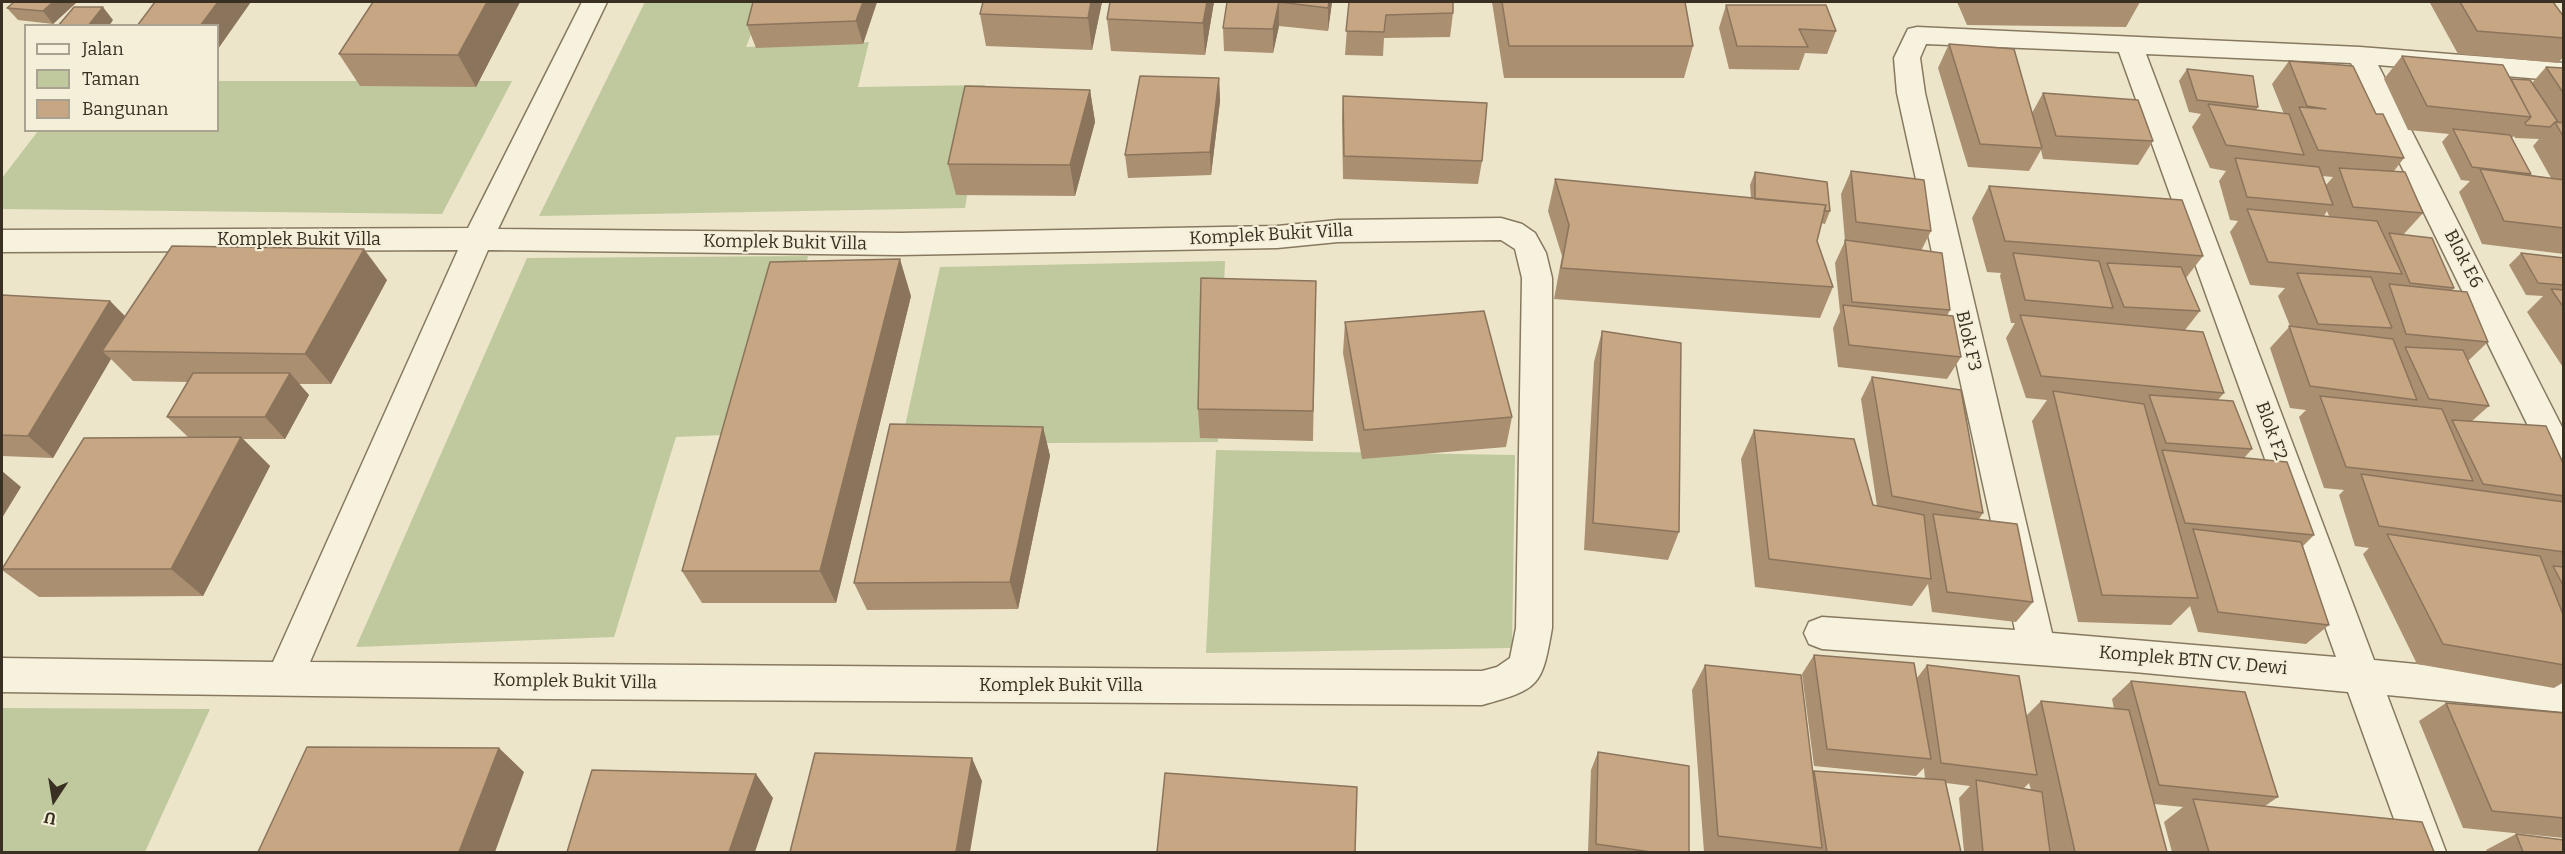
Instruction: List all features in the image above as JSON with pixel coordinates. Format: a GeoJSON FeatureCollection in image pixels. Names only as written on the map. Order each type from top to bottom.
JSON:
{"type":"FeatureCollection","features":[{"type":"Feature","properties":{"kind":"street"},"geometry":{"type":"LineString","coordinates":[[284,678],[478,239],[594,2]]}},
{"type":"Feature","properties":{"kind":"street","name":"Blok F3"},"geometry":{"type":"LineString","coordinates":[[2037,648],[1911,93],[1907,58],[1917,35],[2129,44]]}},
{"type":"Feature","properties":{"kind":"street"},"geometry":{"type":"LineString","coordinates":[[2129,44],[2360,55],[2564,72]]}},
{"type":"Feature","properties":{"kind":"street","name":"Blok F2"},"geometry":{"type":"LineString","coordinates":[[2129,44],[2426,852]]}},
{"type":"Feature","properties":{"kind":"street","name":"Blok E6"},"geometry":{"type":"LineString","coordinates":[[2360,55],[2564,465]]}},
{"type":"Feature","properties":{"kind":"street","name":"Komplek Bukit Villa"},"geometry":{"type":"LineString","coordinates":[[2,241],[478,239],[900,244],[1277,237],[1338,231],[1501,230],[1513,232],[1528,243],[1537,278],[1534,628],[1527,667],[1507,681],[1482,688],[2,675]]}},
{"type":"Feature","properties":{"kind":"street","name":"Komplek BTN CV. Dewi"},"geometry":{"type":"LineString","coordinates":[[1822,633],[2037,648],[2564,695]]}},
{"type":"Feature","properties":{"kind":"green space"},"geometry":{"type":"Polygon","coordinates":[[[645,2],[764,2],[746,47],[869,42],[858,87],[985,85],[965,208],[539,216],[645,2]]]}},
{"type":"Feature","properties":{"kind":"green space"},"geometry":{"type":"Polygon","coordinates":[[[219,81],[512,81],[442,214],[2,209],[2,178],[37,132],[219,132],[219,81]]]}},
{"type":"Feature","properties":{"kind":"green space"},"geometry":{"type":"Polygon","coordinates":[[[808,256],[770,433],[676,437],[614,637],[356,647],[527,258],[808,256]]]}},
{"type":"Feature","properties":{"kind":"green space"},"geometry":{"type":"Polygon","coordinates":[[[1225,261],[1218,442],[901,444],[940,267],[1225,261]]]}},
{"type":"Feature","properties":{"kind":"green space"},"geometry":{"type":"Polygon","coordinates":[[[1216,450],[1515,455],[1512,648],[1206,653],[1216,450]]]}},
{"type":"Feature","properties":{"kind":"green space"},"geometry":{"type":"Polygon","coordinates":[[[2,708],[210,709],[145,852],[2,852],[2,708]]]}},
{"type":"Feature","properties":{"kind":"building"},"geometry":{"type":"Polygon","coordinates":[[[14,2],[53,2],[43,11],[7,8],[14,2]]]}},
{"type":"Feature","properties":{"kind":"building"},"geometry":{"type":"Polygon","coordinates":[[[155,2],[218,2],[202,24],[138,24],[155,2]]]}},
{"type":"Feature","properties":{"kind":"building"},"geometry":{"type":"Polygon","coordinates":[[[373,2],[487,2],[458,55],[339,54],[373,2]]]}},
{"type":"Feature","properties":{"kind":"building"},"geometry":{"type":"Polygon","coordinates":[[[753,2],[863,2],[856,21],[747,25],[753,2]]]}},
{"type":"Feature","properties":{"kind":"building"},"geometry":{"type":"Polygon","coordinates":[[[983,2],[1091,2],[1088,18],[980,14],[983,2]]]}},
{"type":"Feature","properties":{"kind":"building"},"geometry":{"type":"Polygon","coordinates":[[[1110,2],[1207,2],[1203,23],[1107,19],[1110,2]]]}},
{"type":"Feature","properties":{"kind":"building"},"geometry":{"type":"Polygon","coordinates":[[[1227,2],[1279,2],[1273,29],[1223,28],[1227,2]]]}},
{"type":"Feature","properties":{"kind":"building"},"geometry":{"type":"Polygon","coordinates":[[[1279,2],[1329,2],[1328,8],[1279,2]]]}},
{"type":"Feature","properties":{"kind":"building"},"geometry":{"type":"Polygon","coordinates":[[[1349,2],[1453,2],[1453,13],[1386,15],[1384,32],[1346,31],[1349,2]]]}},
{"type":"Feature","properties":{"kind":"building"},"geometry":{"type":"Polygon","coordinates":[[[1502,2],[1685,2],[1693,46],[1509,46],[1502,2]]]}},
{"type":"Feature","properties":{"kind":"building"},"geometry":{"type":"Polygon","coordinates":[[[2460,2],[2553,2],[2564,17],[2564,38],[2477,31],[2460,2]]]}},
{"type":"Feature","properties":{"kind":"building"},"geometry":{"type":"Polygon","coordinates":[[[1726,5],[1826,5],[1836,31],[1799,29],[1808,47],[1737,46],[1726,5]]]}},
{"type":"Feature","properties":{"kind":"building"},"geometry":{"type":"Polygon","coordinates":[[[74,7],[103,7],[90,24],[60,24],[74,7]]]}},
{"type":"Feature","properties":{"kind":"building"},"geometry":{"type":"Polygon","coordinates":[[[1949,44],[2014,49],[2042,148],[1980,144],[1949,44]]]}},
{"type":"Feature","properties":{"kind":"building"},"geometry":{"type":"Polygon","coordinates":[[[2402,56],[2503,65],[2531,117],[2427,106],[2402,56]]]}},
{"type":"Feature","properties":{"kind":"building"},"geometry":{"type":"Polygon","coordinates":[[[2289,61],[2353,66],[2376,114],[2383,114],[2404,158],[2318,150],[2299,107],[2326,109],[2307,106],[2289,61]]]}},
{"type":"Feature","properties":{"kind":"building"},"geometry":{"type":"Polygon","coordinates":[[[2546,67],[2564,68],[2564,94],[2546,67]]]}},
{"type":"Feature","properties":{"kind":"building"},"geometry":{"type":"Polygon","coordinates":[[[2187,69],[2253,76],[2258,107],[2197,100],[2187,69]]]}},
{"type":"Feature","properties":{"kind":"building"},"geometry":{"type":"Polygon","coordinates":[[[1140,76],[1219,78],[1210,152],[1125,155],[1140,76]]]}},
{"type":"Feature","properties":{"kind":"building"},"geometry":{"type":"Polygon","coordinates":[[[2511,79],[2530,80],[2558,122],[2550,127],[2526,125],[2525,123],[2531,117],[2511,79]]]}},
{"type":"Feature","properties":{"kind":"building"},"geometry":{"type":"Polygon","coordinates":[[[965,86],[1090,90],[1070,165],[948,164],[965,86]]]}},
{"type":"Feature","properties":{"kind":"building"},"geometry":{"type":"Polygon","coordinates":[[[2043,93],[2138,100],[2153,141],[2056,136],[2043,93]]]}},
{"type":"Feature","properties":{"kind":"building"},"geometry":{"type":"Polygon","coordinates":[[[1343,96],[1487,103],[1482,161],[1344,156],[1343,96]]]}},
{"type":"Feature","properties":{"kind":"building"},"geometry":{"type":"Polygon","coordinates":[[[2208,104],[2289,114],[2304,155],[2226,145],[2208,104]]]}},
{"type":"Feature","properties":{"kind":"building"},"geometry":{"type":"Polygon","coordinates":[[[2555,122],[2564,123],[2564,138],[2555,122]]]}},
{"type":"Feature","properties":{"kind":"building"},"geometry":{"type":"Polygon","coordinates":[[[2453,129],[2510,135],[2531,174],[2472,167],[2453,129]]]}},
{"type":"Feature","properties":{"kind":"building"},"geometry":{"type":"Polygon","coordinates":[[[2235,158],[2319,167],[2333,205],[2247,197],[2235,158]]]}},
{"type":"Feature","properties":{"kind":"building"},"geometry":{"type":"Polygon","coordinates":[[[2339,168],[2405,172],[2423,213],[2353,207],[2339,168]]]}},
{"type":"Feature","properties":{"kind":"building"},"geometry":{"type":"Polygon","coordinates":[[[2480,169],[2564,180],[2564,228],[2504,221],[2480,169]]]}},
{"type":"Feature","properties":{"kind":"building"},"geometry":{"type":"Polygon","coordinates":[[[1851,171],[1924,180],[1931,231],[1856,222],[1851,171]]]}},
{"type":"Feature","properties":{"kind":"building"},"geometry":{"type":"Polygon","coordinates":[[[1755,172],[1827,182],[1830,211],[1824,211],[1826,205],[1755,199],[1755,172]]]}},
{"type":"Feature","properties":{"kind":"building"},"geometry":{"type":"Polygon","coordinates":[[[1555,179],[1826,205],[1817,241],[1833,287],[1561,268],[1569,225],[1555,179]]]}},
{"type":"Feature","properties":{"kind":"building"},"geometry":{"type":"Polygon","coordinates":[[[1989,186],[2182,200],[2203,256],[2005,241],[1989,186]]]}},
{"type":"Feature","properties":{"kind":"building"},"geometry":{"type":"Polygon","coordinates":[[[2247,209],[2377,221],[2402,274],[2268,262],[2247,209]]]}},
{"type":"Feature","properties":{"kind":"building"},"geometry":{"type":"Polygon","coordinates":[[[2389,233],[2432,238],[2454,288],[2410,283],[2389,233]]]}},
{"type":"Feature","properties":{"kind":"building"},"geometry":{"type":"Polygon","coordinates":[[[1845,240],[1942,253],[1950,310],[1852,302],[1845,240]]]}},
{"type":"Feature","properties":{"kind":"building"},"geometry":{"type":"Polygon","coordinates":[[[172,246],[364,249],[305,354],[102,351],[172,246]]]}},
{"type":"Feature","properties":{"kind":"building"},"geometry":{"type":"Polygon","coordinates":[[[2013,253],[2099,261],[2113,308],[2025,300],[2013,253]]]}},
{"type":"Feature","properties":{"kind":"building"},"geometry":{"type":"Polygon","coordinates":[[[2521,253],[2564,258],[2564,285],[2538,283],[2521,253]]]}},
{"type":"Feature","properties":{"kind":"building"},"geometry":{"type":"Polygon","coordinates":[[[900,259],[820,571],[682,571],[770,262],[900,259]]]}},
{"type":"Feature","properties":{"kind":"building"},"geometry":{"type":"Polygon","coordinates":[[[2107,263],[2181,267],[2200,311],[2124,307],[2107,263]]]}},
{"type":"Feature","properties":{"kind":"building"},"geometry":{"type":"Polygon","coordinates":[[[2297,273],[2371,277],[2392,328],[2318,324],[2297,273]]]}},
{"type":"Feature","properties":{"kind":"building"},"geometry":{"type":"Polygon","coordinates":[[[1201,278],[1316,281],[1313,411],[1198,409],[1201,278]]]}},
{"type":"Feature","properties":{"kind":"building"},"geometry":{"type":"Polygon","coordinates":[[[2389,284],[2467,292],[2488,342],[2406,334],[2389,284]]]}},
{"type":"Feature","properties":{"kind":"building"},"geometry":{"type":"Polygon","coordinates":[[[2551,289],[2564,290],[2564,308],[2551,289]]]}},
{"type":"Feature","properties":{"kind":"building"},"geometry":{"type":"Polygon","coordinates":[[[2,295],[110,301],[28,436],[2,435],[2,295]]]}},
{"type":"Feature","properties":{"kind":"building"},"geometry":{"type":"Polygon","coordinates":[[[1843,305],[1953,316],[1961,357],[1849,345],[1843,305]]]}},
{"type":"Feature","properties":{"kind":"building"},"geometry":{"type":"Polygon","coordinates":[[[1484,311],[1512,417],[1364,430],[1345,322],[1484,311]]]}},
{"type":"Feature","properties":{"kind":"building"},"geometry":{"type":"Polygon","coordinates":[[[2020,315],[2203,332],[2224,393],[2041,376],[2020,315]]]}},
{"type":"Feature","properties":{"kind":"building"},"geometry":{"type":"Polygon","coordinates":[[[2289,326],[2393,339],[2417,400],[2310,386],[2289,326]]]}},
{"type":"Feature","properties":{"kind":"building"},"geometry":{"type":"Polygon","coordinates":[[[1602,331],[1681,343],[1679,532],[1593,523],[1602,331]]]}},
{"type":"Feature","properties":{"kind":"building"},"geometry":{"type":"Polygon","coordinates":[[[2405,347],[2463,350],[2489,406],[2429,399],[2405,347]]]}},
{"type":"Feature","properties":{"kind":"building"},"geometry":{"type":"Polygon","coordinates":[[[193,373],[290,373],[265,417],[167,417],[193,373]]]}},
{"type":"Feature","properties":{"kind":"building"},"geometry":{"type":"Polygon","coordinates":[[[1872,377],[1961,390],[1983,513],[1892,496],[1872,377]]]}},
{"type":"Feature","properties":{"kind":"building"},"geometry":{"type":"Polygon","coordinates":[[[2053,391],[2144,404],[2198,598],[2102,595],[2053,391]]]}},
{"type":"Feature","properties":{"kind":"building"},"geometry":{"type":"Polygon","coordinates":[[[2149,395],[2233,401],[2252,449],[2166,443],[2149,395]]]}},
{"type":"Feature","properties":{"kind":"building"},"geometry":{"type":"Polygon","coordinates":[[[2320,396],[2442,409],[2473,481],[2346,467],[2320,396]]]}},
{"type":"Feature","properties":{"kind":"building"},"geometry":{"type":"Polygon","coordinates":[[[2452,420],[2546,426],[2564,465],[2564,496],[2483,484],[2452,420]]]}},
{"type":"Feature","properties":{"kind":"building"},"geometry":{"type":"Polygon","coordinates":[[[890,424],[1043,427],[1010,582],[854,583],[890,424]]]}},
{"type":"Feature","properties":{"kind":"building"},"geometry":{"type":"Polygon","coordinates":[[[1754,430],[1854,439],[1873,505],[1924,515],[1931,579],[1769,559],[1754,430]]]}},
{"type":"Feature","properties":{"kind":"building"},"geometry":{"type":"Polygon","coordinates":[[[241,437],[171,569],[2,569],[84,438],[241,437]]]}},
{"type":"Feature","properties":{"kind":"building"},"geometry":{"type":"Polygon","coordinates":[[[2162,450],[2287,462],[2314,535],[2185,523],[2162,450]]]}},
{"type":"Feature","properties":{"kind":"building"},"geometry":{"type":"Polygon","coordinates":[[[2361,474],[2564,502],[2564,552],[2379,526],[2361,474]]]}},
{"type":"Feature","properties":{"kind":"building"},"geometry":{"type":"Polygon","coordinates":[[[1933,514],[2017,524],[2033,602],[1947,592],[1933,514]]]}},
{"type":"Feature","properties":{"kind":"building"},"geometry":{"type":"Polygon","coordinates":[[[2193,529],[2301,542],[2329,625],[2218,612],[2193,529]]]}},
{"type":"Feature","properties":{"kind":"building"},"geometry":{"type":"Polygon","coordinates":[[[2387,534],[2540,556],[2564,617],[2564,665],[2443,644],[2387,534]]]}},
{"type":"Feature","properties":{"kind":"building"},"geometry":{"type":"Polygon","coordinates":[[[2553,566],[2564,567],[2564,587],[2553,566]]]}},
{"type":"Feature","properties":{"kind":"building"},"geometry":{"type":"Polygon","coordinates":[[[1814,655],[1914,663],[1931,759],[1827,749],[1814,655]]]}},
{"type":"Feature","properties":{"kind":"building"},"geometry":{"type":"Polygon","coordinates":[[[1705,665],[1801,675],[1822,848],[1718,836],[1705,665]]]}},
{"type":"Feature","properties":{"kind":"building"},"geometry":{"type":"Polygon","coordinates":[[[1927,665],[2019,676],[2037,775],[1941,763],[1927,665]]]}},
{"type":"Feature","properties":{"kind":"building"},"geometry":{"type":"Polygon","coordinates":[[[2131,681],[2245,692],[2278,797],[2159,785],[2131,681]]]}},
{"type":"Feature","properties":{"kind":"building"},"geometry":{"type":"Polygon","coordinates":[[[2041,701],[2129,710],[2167,852],[2075,852],[2041,701]]]}},
{"type":"Feature","properties":{"kind":"building"},"geometry":{"type":"Polygon","coordinates":[[[2446,703],[2564,713],[2564,818],[2492,811],[2446,703]]]}},
{"type":"Feature","properties":{"kind":"building"},"geometry":{"type":"Polygon","coordinates":[[[307,747],[499,748],[459,852],[258,852],[307,747]]]}},
{"type":"Feature","properties":{"kind":"building"},"geometry":{"type":"Polygon","coordinates":[[[1598,752],[1689,766],[1689,852],[1651,852],[1596,844],[1598,752]]]}},
{"type":"Feature","properties":{"kind":"building"},"geometry":{"type":"Polygon","coordinates":[[[815,753],[972,758],[956,852],[790,852],[815,753]]]}},
{"type":"Feature","properties":{"kind":"building"},"geometry":{"type":"Polygon","coordinates":[[[592,770],[756,774],[729,852],[567,852],[592,770]]]}},
{"type":"Feature","properties":{"kind":"building"},"geometry":{"type":"Polygon","coordinates":[[[1814,771],[1945,780],[1961,852],[1827,852],[1814,771]]]}},
{"type":"Feature","properties":{"kind":"building"},"geometry":{"type":"Polygon","coordinates":[[[1165,773],[1357,787],[1355,852],[1157,852],[1165,773]]]}},
{"type":"Feature","properties":{"kind":"building"},"geometry":{"type":"Polygon","coordinates":[[[1976,780],[2042,792],[2050,852],[1983,852],[1976,780]]]}},
{"type":"Feature","properties":{"kind":"building"},"geometry":{"type":"Polygon","coordinates":[[[2193,799],[2422,822],[2434,852],[2209,852],[2193,799]]]}},
{"type":"Feature","properties":{"kind":"building"},"geometry":{"type":"Polygon","coordinates":[[[2516,834],[2564,840],[2564,852],[2523,852],[2516,834]]]}}]}
